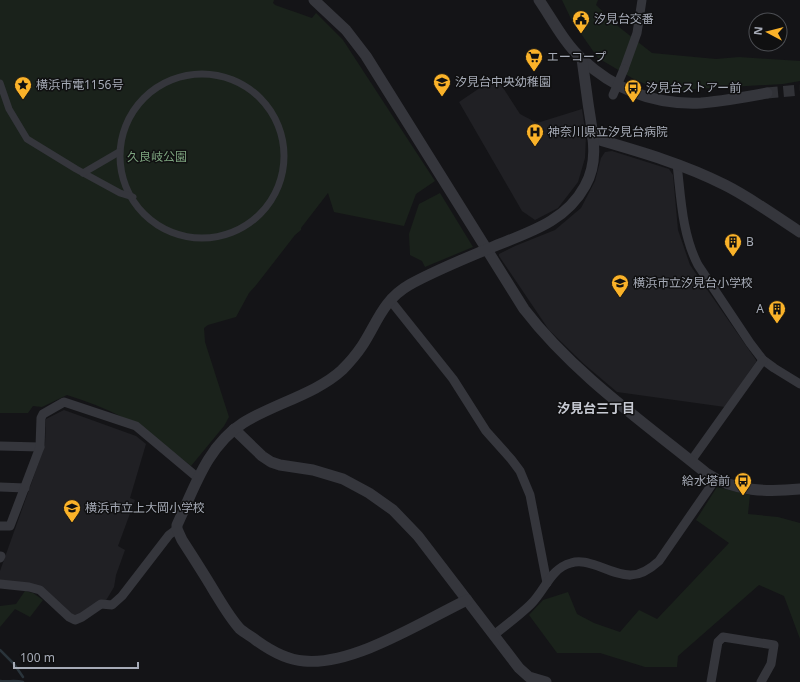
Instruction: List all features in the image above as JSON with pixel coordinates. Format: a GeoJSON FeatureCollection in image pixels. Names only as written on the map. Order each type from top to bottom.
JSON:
{"type":"FeatureCollection","features":[{"type":"Feature","properties":{"kind":"street"},"geometry":{"type":"LineString","coordinates":[[314,0],[346,30],[366,56],[524,309],[555,346],[581,372],[716,480],[754,490],[775,491],[800,489]]}},
{"type":"Feature","properties":{"kind":"street"},"geometry":{"type":"LineString","coordinates":[[540,0],[571,47],[582,59],[609,80],[634,93],[658,100],[681,103],[703,102],[767,94]]}},
{"type":"Feature","properties":{"kind":"street"},"geometry":{"type":"LineString","coordinates":[[613,95],[637,33],[642,0]]}},
{"type":"Feature","properties":{"kind":"street"},"geometry":{"type":"LineString","coordinates":[[467,600],[357,653],[321,661],[303,661],[292,659],[274,652],[262,645],[241,629],[229,614],[177,530],[176,524],[207,461],[214,450],[234,429],[261,413],[318,386],[341,370],[354,357],[362,346],[375,322],[390,300],[408,285],[487,249],[550,223],[570,208],[579,197],[591,172],[594,149],[594,138],[582,59]]}},
{"type":"Feature","properties":{"kind":"street"},"geometry":{"type":"LineString","coordinates":[[186,75],[200,75],[215,77],[240,86],[255,97],[276,125],[283,149],[284,162],[279,188],[274,199],[266,211],[256,221],[230,235],[214,238],[199,238],[180,235],[161,225],[143,209],[129,190],[125,180],[119,152],[119,144],[125,125],[136,103],[155,87],[186,75]]}},
{"type":"Feature","properties":{"kind":"street"},"geometry":{"type":"LineString","coordinates":[[0,83],[9,109],[26,139],[82,173],[120,193],[133,197]]}},
{"type":"Feature","properties":{"kind":"street"},"geometry":{"type":"LineString","coordinates":[[594,138],[677,164],[727,185],[800,232]]}},
{"type":"Feature","properties":{"kind":"street"},"geometry":{"type":"LineString","coordinates":[[82,173],[119,152]]}},
{"type":"Feature","properties":{"kind":"street"},"geometry":{"type":"LineString","coordinates":[[677,164],[684,226],[692,253],[719,297],[763,360],[800,384]]}},
{"type":"Feature","properties":{"kind":"street"},"geometry":{"type":"LineString","coordinates":[[390,300],[453,379],[486,431],[511,458],[520,471],[530,495],[547,583]]}},
{"type":"Feature","properties":{"kind":"street"},"geometry":{"type":"LineString","coordinates":[[691,461],[763,360]]}},
{"type":"Feature","properties":{"kind":"street"},"geometry":{"type":"LineString","coordinates":[[0,526],[10,526],[25,488],[40,447],[41,418],[43,414],[64,402],[136,426],[198,478]]}},
{"type":"Feature","properties":{"kind":"street"},"geometry":{"type":"LineString","coordinates":[[234,429],[262,456],[271,462],[280,465],[313,470],[343,479],[383,502],[406,522],[418,536],[519,668],[529,677],[546,682]]}},
{"type":"Feature","properties":{"kind":"street"},"geometry":{"type":"LineString","coordinates":[[0,446],[40,447]]}},
{"type":"Feature","properties":{"kind":"street"},"geometry":{"type":"LineString","coordinates":[[494,635],[531,604],[555,572],[563,566],[580,562],[590,563],[621,574],[638,574],[649,570],[659,561],[716,480]]}},
{"type":"Feature","properties":{"kind":"street"},"geometry":{"type":"LineString","coordinates":[[0,487],[25,488]]}},
{"type":"Feature","properties":{"kind":"street"},"geometry":{"type":"LineString","coordinates":[[0,584],[29,587],[40,590],[69,617],[75,620],[101,604],[112,605],[122,596],[168,535],[177,530]]}},
{"type":"Feature","properties":{"kind":"street"},"geometry":{"type":"LineString","coordinates":[[711,682],[718,642],[723,637],[774,645],[771,664],[761,682]]}},
{"type":"Feature","properties":{"kind":"shaded area","name":"神奈川県立汐見台病院"},"geometry":{"type":"Polygon","coordinates":[[[496,77],[520,114],[537,123],[582,109],[586,136],[585,158],[578,182],[558,208],[535,220],[522,211],[459,102],[496,77]]]}},
{"type":"Feature","properties":{"kind":"shaded area","name":"横浜市立汐見台小学校"},"geometry":{"type":"Polygon","coordinates":[[[612,151],[669,169],[673,175],[678,230],[690,265],[756,360],[725,407],[617,392],[584,364],[549,330],[499,256],[499,254],[515,246],[555,230],[581,208],[595,181],[601,158],[605,152],[612,151]]]}},
{"type":"Feature","properties":{"kind":"shaded area","name":"横浜市立上大岡小学校"},"geometry":{"type":"Polygon","coordinates":[[[64,410],[136,436],[146,444],[130,498],[135,500],[118,546],[125,550],[116,575],[114,587],[105,602],[76,616],[72,616],[39,586],[0,582],[0,571],[45,445],[46,419],[64,410]]]}},
{"type":"Feature","properties":{"kind":"green space","name":"久良岐公園"},"geometry":{"type":"Polygon","coordinates":[[[0,0],[274,0],[273,3],[275,5],[312,18],[316,13],[343,40],[435,181],[416,194],[404,226],[334,212],[328,193],[301,230],[295,235],[249,293],[236,317],[208,325],[204,328],[205,342],[229,417],[224,426],[191,466],[150,434],[133,423],[96,405],[67,395],[42,407],[33,406],[28,413],[0,413],[0,0]]]}},
{"type":"Feature","properties":{"kind":"green space"},"geometry":{"type":"Polygon","coordinates":[[[562,0],[598,0],[596,5],[619,27],[652,53],[716,59],[739,57],[800,61],[800,81],[783,84],[660,91],[632,78],[598,58],[572,21],[562,0]]]}},
{"type":"Feature","properties":{"kind":"green space"},"geometry":{"type":"Polygon","coordinates":[[[440,193],[473,247],[425,267],[422,261],[410,255],[409,234],[419,204],[440,193]]]}},
{"type":"Feature","properties":{"kind":"green space"},"geometry":{"type":"Polygon","coordinates":[[[717,487],[750,495],[748,514],[778,517],[800,523],[800,639],[784,596],[759,585],[678,656],[677,667],[645,667],[600,653],[557,653],[529,615],[543,600],[568,592],[577,614],[594,623],[620,632],[639,610],[657,619],[729,543],[696,520],[717,487]]]}},
{"type":"Feature","properties":{"kind":"green space"},"geometry":{"type":"Polygon","coordinates":[[[25,591],[33,593],[43,600],[30,617],[15,609],[0,627],[0,606],[16,604],[25,591]]]}},
{"type":"Feature","properties":{"kind":"waterway"},"geometry":{"type":"LineString","coordinates":[[0,650],[14,664],[23,677]]}},
{"type":"Feature","properties":{"kind":"waterway"},"geometry":{"type":"LineString","coordinates":[[0,681],[23,682]]}},
{"type":"Feature","properties":{"kind":"tunnel"},"geometry":{"type":"LineString","coordinates":[[767,93],[800,90]]}},
{"type":"Feature","properties":{"kind":"place","name":"汐見台交番"},"geometry":{"type":"Point","coordinates":[581,34]}},
{"type":"Feature","properties":{"kind":"place","name":"エーコープ"},"geometry":{"type":"Point","coordinates":[534,72]}},
{"type":"Feature","properties":{"kind":"place","name":"汐見台中央幼稚園"},"geometry":{"type":"Point","coordinates":[442,97]}},
{"type":"Feature","properties":{"kind":"place","name":"横浜市電1156号"},"geometry":{"type":"Point","coordinates":[23,100]}},
{"type":"Feature","properties":{"kind":"place","name":"汐見台ストアー前"},"geometry":{"type":"Point","coordinates":[633,103]}},
{"type":"Feature","properties":{"kind":"place","name":"神奈川県立汐見台病院"},"geometry":{"type":"Point","coordinates":[535,147]}},
{"type":"Feature","properties":{"kind":"place","name":"B"},"geometry":{"type":"Point","coordinates":[733,257]}},
{"type":"Feature","properties":{"kind":"place","name":"横浜市立汐見台小学校"},"geometry":{"type":"Point","coordinates":[620,298]}},
{"type":"Feature","properties":{"kind":"place","name":"A"},"geometry":{"type":"Point","coordinates":[777,324]}},
{"type":"Feature","properties":{"kind":"place","name":"給水塔前"},"geometry":{"type":"Point","coordinates":[743,496]}},
{"type":"Feature","properties":{"kind":"place","name":"横浜市立上大岡小学校"},"geometry":{"type":"Point","coordinates":[72,523]}},
{"type":"Feature","properties":{"kind":"district","name":"汐見台三丁目"},"geometry":{"type":"Point","coordinates":[596,408]}}]}
